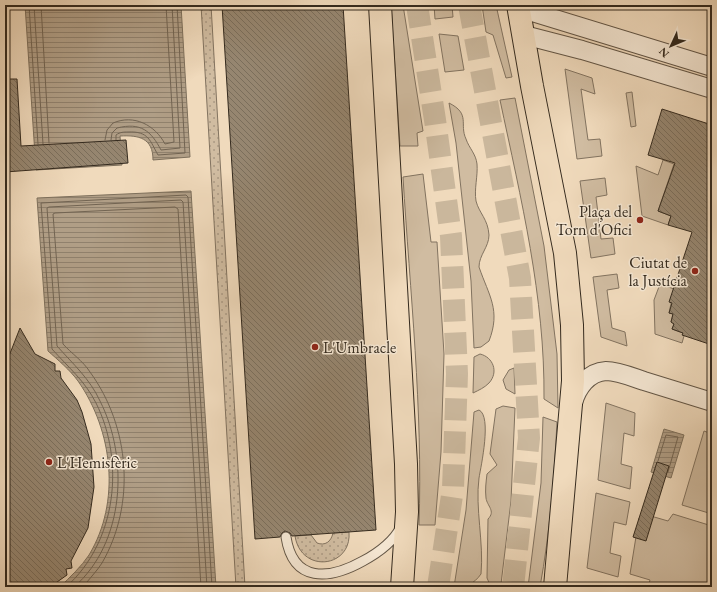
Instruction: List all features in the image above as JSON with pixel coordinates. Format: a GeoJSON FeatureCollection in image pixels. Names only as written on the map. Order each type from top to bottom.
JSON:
{"type":"FeatureCollection","features":[{"type":"Feature","properties":{"kind":"main road"},"geometry":{"type":"LineString","coordinates":[[380,5],[397,291],[407,512],[402,587]]}},
{"type":"Feature","properties":{"kind":"main road"},"geometry":{"type":"LineString","coordinates":[[518,6],[532,86],[565,253],[572,325],[574,381],[555,587]]}},
{"type":"Feature","properties":{"kind":"street"},"geometry":{"type":"LineString","coordinates":[[518,6],[712,67]]}},
{"type":"Feature","properties":{"kind":"street"},"geometry":{"type":"LineString","coordinates":[[524,35],[582,50],[712,89]]}},
{"type":"Feature","properties":{"kind":"street"},"geometry":{"type":"LineString","coordinates":[[571,408],[580,386],[596,374],[605,371],[632,377],[712,402]]}},
{"type":"Feature","properties":{"kind":"lane"},"geometry":{"type":"LineString","coordinates":[[286,537],[288,550],[299,566],[314,574],[332,574],[351,568],[386,546],[401,528],[407,512]]}},
{"type":"Feature","properties":{"kind":"shaded area"},"geometry":{"type":"Polygon","coordinates":[[[201,5],[211,5],[245,587],[236,587],[201,5]]]}},
{"type":"Feature","properties":{"kind":"shaded area"},"geometry":{"type":"Polygon","coordinates":[[[391,5],[403,5],[423,131],[417,133],[418,146],[400,146],[391,5]]]}},
{"type":"Feature","properties":{"kind":"shaded area"},"geometry":{"type":"Polygon","coordinates":[[[434,5],[452,5],[453,17],[435,19],[434,5]]]}},
{"type":"Feature","properties":{"kind":"shaded area"},"geometry":{"type":"Polygon","coordinates":[[[482,5],[496,5],[512,77],[506,78],[493,35],[486,32],[482,5]]]}},
{"type":"Feature","properties":{"kind":"shaded area"},"geometry":{"type":"Polygon","coordinates":[[[439,34],[458,36],[464,70],[445,72],[439,34]]]}},
{"type":"Feature","properties":{"kind":"shaded area"},"geometry":{"type":"Polygon","coordinates":[[[565,69],[592,78],[595,94],[581,89],[588,140],[600,139],[602,156],[577,159],[565,69]]]}},
{"type":"Feature","properties":{"kind":"shaded area"},"geometry":{"type":"Polygon","coordinates":[[[632,92],[636,126],[631,127],[626,93],[632,92]]]}},
{"type":"Feature","properties":{"kind":"shaded area"},"geometry":{"type":"Polygon","coordinates":[[[515,98],[544,246],[557,354],[558,408],[544,399],[543,361],[536,286],[523,211],[500,100],[515,98]]]}},
{"type":"Feature","properties":{"kind":"shaded area"},"geometry":{"type":"Polygon","coordinates":[[[449,103],[456,107],[462,115],[464,134],[476,160],[476,201],[487,225],[489,235],[479,267],[490,295],[494,312],[494,320],[489,341],[481,347],[474,348],[471,281],[456,143],[449,103]]]}},
{"type":"Feature","properties":{"kind":"shaded area"},"geometry":{"type":"Polygon","coordinates":[[[663,160],[674,164],[658,211],[671,216],[668,225],[642,216],[636,166],[658,175],[663,160]]]}},
{"type":"Feature","properties":{"kind":"shaded area"},"geometry":{"type":"Polygon","coordinates":[[[423,174],[431,242],[437,242],[444,354],[441,452],[435,525],[419,525],[420,481],[418,394],[403,177],[423,174]]]}},
{"type":"Feature","properties":{"kind":"shaded area"},"geometry":{"type":"Polygon","coordinates":[[[605,178],[607,195],[596,197],[601,239],[613,238],[615,254],[591,258],[580,181],[605,178]]]}},
{"type":"Feature","properties":{"kind":"shaded area"},"geometry":{"type":"Polygon","coordinates":[[[617,274],[619,288],[607,290],[612,328],[625,332],[627,346],[601,337],[593,277],[617,274]]]}},
{"type":"Feature","properties":{"kind":"shaded area"},"geometry":{"type":"Polygon","coordinates":[[[660,284],[674,289],[669,313],[673,314],[671,322],[674,324],[672,329],[683,333],[684,336],[682,343],[655,334],[654,300],[660,284]]]}},
{"type":"Feature","properties":{"kind":"shaded area"},"geometry":{"type":"Polygon","coordinates":[[[480,354],[488,358],[491,362],[494,374],[487,385],[473,393],[474,357],[480,354]]]}},
{"type":"Feature","properties":{"kind":"shaded area"},"geometry":{"type":"Polygon","coordinates":[[[514,368],[515,394],[506,389],[503,380],[509,370],[514,368]]]}},
{"type":"Feature","properties":{"kind":"shaded area"},"geometry":{"type":"Polygon","coordinates":[[[606,403],[635,413],[634,436],[624,433],[621,464],[632,467],[630,489],[598,480],[606,403]]]}},
{"type":"Feature","properties":{"kind":"shaded area"},"geometry":{"type":"Polygon","coordinates":[[[503,406],[515,408],[511,501],[501,587],[491,587],[487,578],[488,519],[491,511],[486,498],[486,486],[487,474],[497,465],[490,454],[496,409],[503,406]]]}},
{"type":"Feature","properties":{"kind":"shaded area"},"geometry":{"type":"Polygon","coordinates":[[[479,410],[483,414],[485,421],[485,442],[478,489],[482,562],[481,574],[476,580],[469,584],[454,587],[466,510],[474,412],[479,410]]]}},
{"type":"Feature","properties":{"kind":"shaded area"},"geometry":{"type":"Polygon","coordinates":[[[543,417],[557,422],[553,484],[540,587],[528,587],[541,483],[543,417]]]}},
{"type":"Feature","properties":{"kind":"shaded area"},"geometry":{"type":"Polygon","coordinates":[[[704,431],[712,434],[712,514],[682,505],[704,431]]]}},
{"type":"Feature","properties":{"kind":"shaded area"},"geometry":{"type":"Polygon","coordinates":[[[596,493],[630,502],[626,525],[614,522],[610,553],[621,556],[618,577],[587,568],[596,493]]]}},
{"type":"Feature","properties":{"kind":"shaded area"},"geometry":{"type":"Polygon","coordinates":[[[644,514],[668,521],[673,514],[712,526],[712,584],[706,587],[648,587],[650,580],[630,574],[639,518],[644,514]]]}},
{"type":"Feature","properties":{"kind":"shaded area"},"geometry":{"type":"Polygon","coordinates":[[[349,532],[348,544],[343,553],[335,559],[325,562],[316,561],[306,556],[299,548],[295,536],[311,535],[317,543],[325,544],[329,541],[333,533],[349,532]]]}},
{"type":"Feature","properties":{"kind":"water"},"geometry":{"type":"Polygon","coordinates":[[[25,5],[181,5],[190,157],[153,160],[151,147],[144,139],[133,136],[120,136],[122,165],[36,170],[25,5]]]}},
{"type":"Feature","properties":{"kind":"water"},"geometry":{"type":"Polygon","coordinates":[[[191,191],[216,587],[60,587],[89,555],[99,534],[106,512],[109,490],[109,467],[99,422],[90,401],[75,377],[48,351],[37,198],[191,191]]]}},
{"type":"Feature","properties":{"kind":"water"},"geometry":{"type":"Polygon","coordinates":[[[664,429],[684,435],[671,478],[651,472],[664,429]]]}},
{"type":"Feature","properties":{"kind":"building","name":"L'Umbracle"},"geometry":{"type":"Polygon","coordinates":[[[222,5],[343,5],[376,530],[292,536],[290,533],[285,531],[280,537],[255,539],[222,5]]]}},
{"type":"Feature","properties":{"kind":"building"},"geometry":{"type":"Polygon","coordinates":[[[5,79],[17,79],[21,146],[126,140],[128,163],[5,172],[5,79]]]}},
{"type":"Feature","properties":{"kind":"building","name":"Ciutat de la Justícia"},"geometry":{"type":"Polygon","coordinates":[[[662,109],[712,125],[712,345],[682,335],[683,333],[672,329],[674,324],[671,322],[673,314],[669,313],[672,303],[669,302],[692,232],[668,225],[671,216],[658,211],[675,163],[648,155],[662,109]]]}},
{"type":"Feature","properties":{"kind":"building","name":"L'Hemisfèric"},"geometry":{"type":"Polygon","coordinates":[[[20,328],[35,354],[55,364],[55,371],[60,371],[61,378],[77,400],[91,444],[94,487],[88,528],[71,561],[72,568],[66,569],[67,575],[50,587],[17,587],[5,581],[5,358],[9,356],[20,328]]]}},
{"type":"Feature","properties":{"kind":"building"},"geometry":{"type":"Polygon","coordinates":[[[657,462],[669,466],[646,541],[633,537],[657,462]]]}},
{"type":"Feature","properties":{"kind":"tunnel"},"geometry":{"type":"LineString","coordinates":[[417,5],[451,236],[457,374],[453,489],[438,587]]}},
{"type":"Feature","properties":{"kind":"tunnel"},"geometry":{"type":"LineString","coordinates":[[469,5],[520,278],[529,438],[513,587]]}},
{"type":"Feature","properties":{"kind":"place","name":"Plaça del Torn d'Ofici"},"geometry":{"type":"Point","coordinates":[640,220]}},
{"type":"Feature","properties":{"kind":"place","name":"Ciutat de la Justícia"},"geometry":{"type":"Point","coordinates":[695,271]}},
{"type":"Feature","properties":{"kind":"place","name":"L'Umbracle"},"geometry":{"type":"Point","coordinates":[315,347]}},
{"type":"Feature","properties":{"kind":"place","name":"L'Hemisfèric"},"geometry":{"type":"Point","coordinates":[49,462]}}]}
